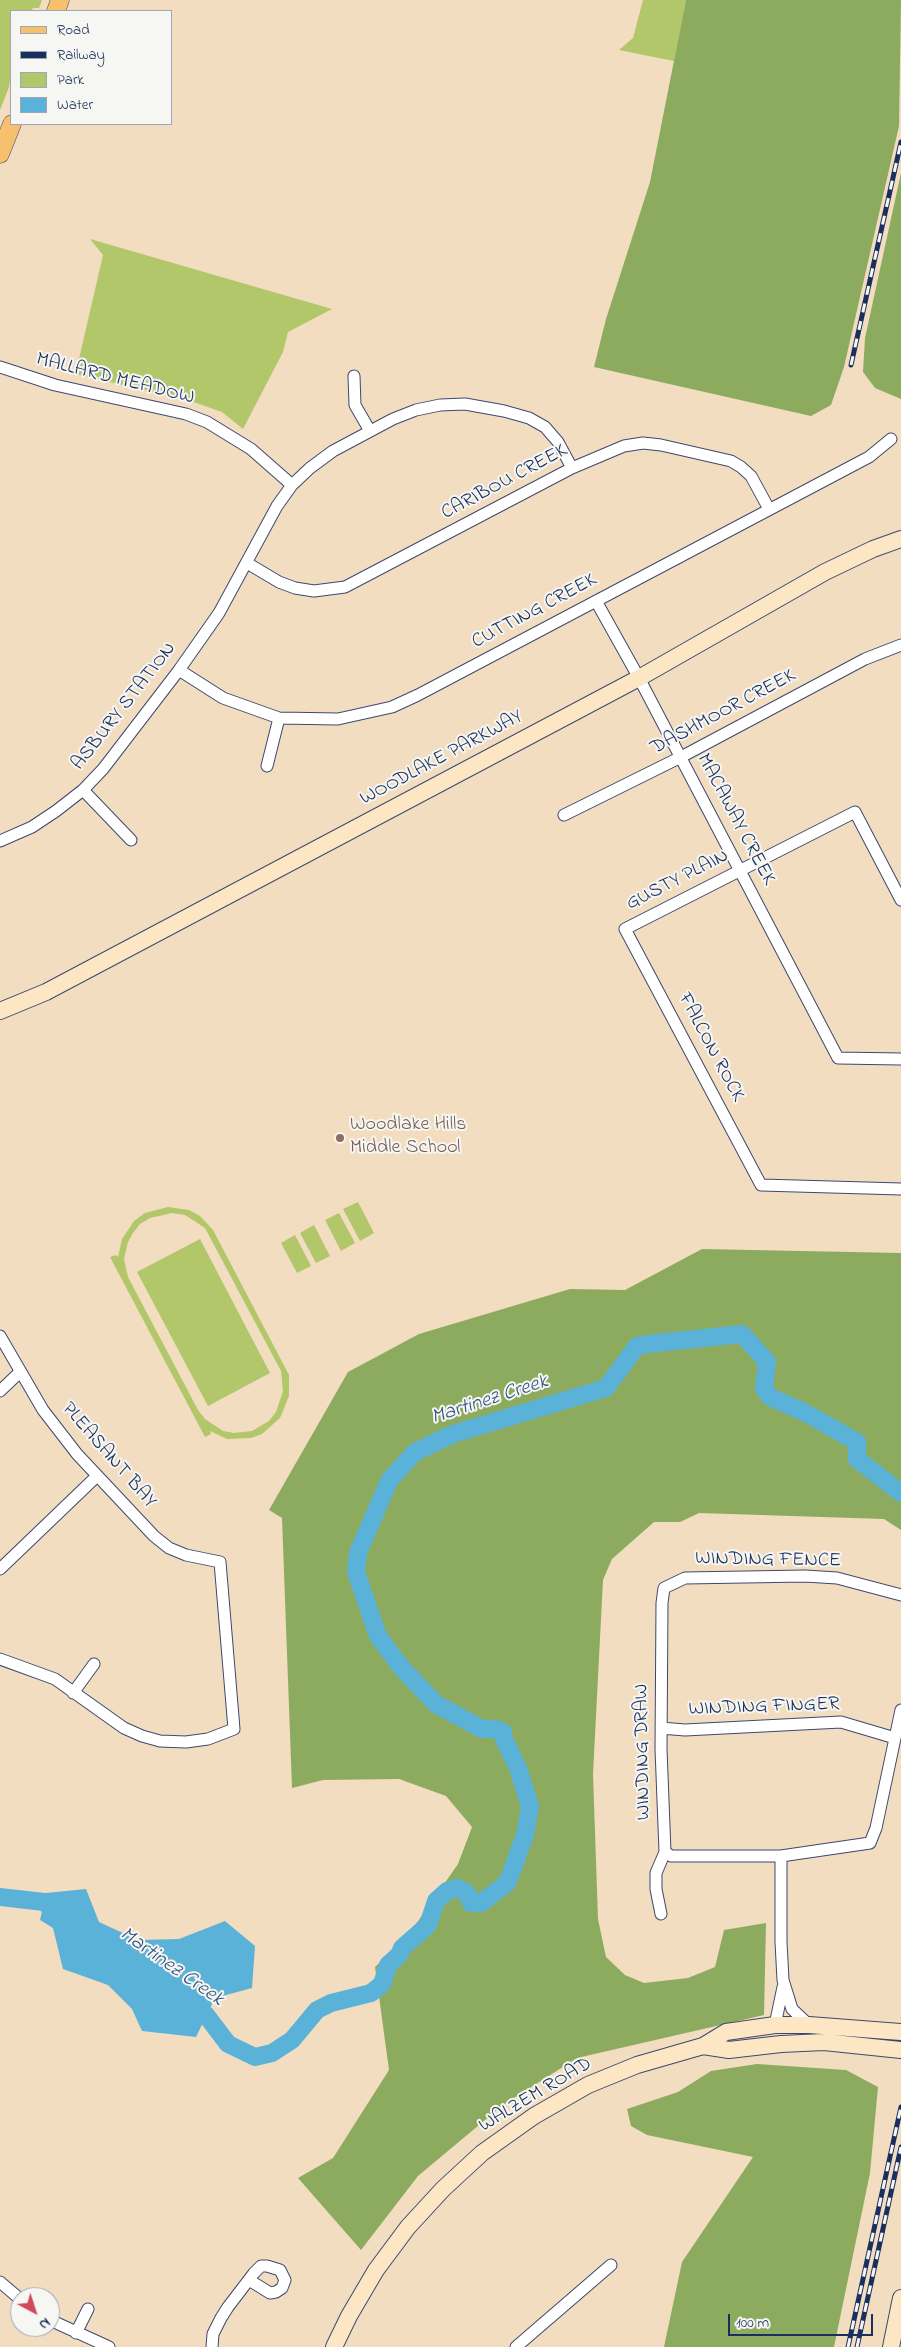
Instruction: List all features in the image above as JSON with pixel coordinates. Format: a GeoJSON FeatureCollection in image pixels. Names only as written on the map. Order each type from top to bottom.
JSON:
{"type":"FeatureCollection","features":[{"type":"Feature","properties":{"kind":"main road"},"geometry":{"type":"LineString","coordinates":[[1,149],[12,125]]}},
{"type":"Feature","properties":{"kind":"street","name":"MALLARD MEADOW"},"geometry":{"type":"LineString","coordinates":[[0,367],[54,385],[186,414],[231,436],[251,449],[292,485]]}},
{"type":"Feature","properties":{"kind":"street"},"geometry":{"type":"LineString","coordinates":[[354,376],[355,405],[370,431]]}},
{"type":"Feature","properties":{"kind":"street","name":"ASBURY STATION"},"geometry":{"type":"LineString","coordinates":[[0,840],[32,827],[83,790],[103,769],[179,670],[219,613],[277,506],[292,485],[333,450],[416,410],[440,405],[466,404],[504,411],[528,418],[545,427],[558,442],[572,468]]}},
{"type":"Feature","properties":{"kind":"street","name":"CUTTING CREEK"},"geometry":{"type":"LineString","coordinates":[[179,670],[223,698],[279,718],[338,719],[392,707],[869,457],[891,439]]}},
{"type":"Feature","properties":{"kind":"street","name":"CARIBOU CREEK"},"geometry":{"type":"LineString","coordinates":[[246,563],[279,582],[295,588],[314,591],[345,587],[572,468],[624,446],[643,443],[661,445],[731,461],[751,476],[769,509]]}},
{"type":"Feature","properties":{"kind":"street","name":"WOODLAKE PARKWAY"},"geometry":{"type":"LineString","coordinates":[[0,1011],[46,992],[639,678],[825,572],[873,549],[901,539]]}},
{"type":"Feature","properties":{"kind":"street","name":"MACAWAY CREEK"},"geometry":{"type":"LineString","coordinates":[[596,601],[681,757],[838,1058],[901,1059]]}},
{"type":"Feature","properties":{"kind":"street","name":"DASHMOOR CREEK"},"geometry":{"type":"LineString","coordinates":[[564,815],[681,757],[865,659],[901,644]]}},
{"type":"Feature","properties":{"kind":"street"},"geometry":{"type":"LineString","coordinates":[[267,766],[279,718]]}},
{"type":"Feature","properties":{"kind":"street"},"geometry":{"type":"LineString","coordinates":[[83,790],[131,840]]}},
{"type":"Feature","properties":{"kind":"street","name":"GUSTY PLAIN"},"geometry":{"type":"LineString","coordinates":[[625,929],[855,812],[901,900]]}},
{"type":"Feature","properties":{"kind":"street","name":"FALCON ROCK"},"geometry":{"type":"LineString","coordinates":[[625,929],[761,1185],[901,1189]]}},
{"type":"Feature","properties":{"kind":"street","name":"PLEASANT BAY"},"geometry":{"type":"LineString","coordinates":[[0,1336],[43,1410],[77,1454],[154,1536],[170,1548],[186,1555],[220,1562],[234,1729],[208,1738],[186,1742],[160,1741],[124,1728],[74,1693]]}},
{"type":"Feature","properties":{"kind":"street"},"geometry":{"type":"LineString","coordinates":[[0,1391],[20,1372]]}},
{"type":"Feature","properties":{"kind":"street"},"geometry":{"type":"LineString","coordinates":[[0,1569],[98,1476]]}},
{"type":"Feature","properties":{"kind":"street","name":"WINDING FENCE"},"geometry":{"type":"LineString","coordinates":[[664,1588],[685,1578],[805,1576],[837,1578],[901,1595]]}},
{"type":"Feature","properties":{"kind":"street","name":"WINDING DRAW"},"geometry":{"type":"LineString","coordinates":[[661,1914],[656,1889],[656,1873],[665,1852],[662,1728],[662,1603],[664,1588]]}},
{"type":"Feature","properties":{"kind":"street"},"geometry":{"type":"LineString","coordinates":[[0,1659],[55,1679],[74,1693],[94,1664]]}},
{"type":"Feature","properties":{"kind":"street"},"geometry":{"type":"LineString","coordinates":[[665,1852],[671,1856],[781,1856],[870,1842],[876,1828],[901,1710]]}},
{"type":"Feature","properties":{"kind":"street","name":"WINDING FINGER"},"geometry":{"type":"LineString","coordinates":[[662,1728],[686,1730],[841,1722],[895,1738]]}},
{"type":"Feature","properties":{"kind":"street"},"geometry":{"type":"LineString","coordinates":[[781,1856],[781,1942],[784,1980],[792,2009],[809,2025]]}},
{"type":"Feature","properties":{"kind":"street"},"geometry":{"type":"LineString","coordinates":[[775,2025],[784,1980]]}},
{"type":"Feature","properties":{"kind":"street","name":"WALZEM ROAD"},"geometry":{"type":"LineString","coordinates":[[334,2347],[348,2316],[376,2270],[408,2227],[443,2189],[482,2153],[534,2116],[588,2085],[637,2066],[703,2046],[726,2032],[775,2025],[809,2025],[901,2032]]}},
{"type":"Feature","properties":{"kind":"street","name":"WALZEM ROAD"},"geometry":{"type":"LineString","coordinates":[[703,2046],[729,2050],[781,2044],[824,2042],[901,2050]]}},
{"type":"Feature","properties":{"kind":"street"},"geometry":{"type":"LineString","coordinates":[[521,2345],[611,2265]]}},
{"type":"Feature","properties":{"kind":"street"},"geometry":{"type":"LineString","coordinates":[[212,2347],[213,2334],[221,2318],[249,2280]]}},
{"type":"Feature","properties":{"kind":"street"},"geometry":{"type":"LineString","coordinates":[[0,2282],[10,2290]]}},
{"type":"Feature","properties":{"kind":"street"},"geometry":{"type":"LineString","coordinates":[[891,2347],[897,2333],[901,2298]]}},
{"type":"Feature","properties":{"kind":"street"},"geometry":{"type":"LineString","coordinates":[[76,2333],[88,2309]]}},
{"type":"Feature","properties":{"kind":"street"},"geometry":{"type":"LineString","coordinates":[[60,2325],[109,2347]]}},
{"type":"Feature","properties":{"kind":"green space"},"geometry":{"type":"Polygon","coordinates":[[[0,0],[42,0],[39,8],[10,10],[10,80],[0,110],[0,0]]]}},
{"type":"Feature","properties":{"kind":"green space"},"geometry":{"type":"Polygon","coordinates":[[[643,0],[686,0],[674,61],[619,50],[633,38],[643,0]]]}},
{"type":"Feature","properties":{"kind":"green space"},"geometry":{"type":"Polygon","coordinates":[[[686,0],[901,0],[899,126],[844,367],[831,405],[811,416],[594,367],[606,319],[650,182],[686,0]]]}},
{"type":"Feature","properties":{"kind":"green space"},"geometry":{"type":"Polygon","coordinates":[[[901,173],[901,399],[875,388],[863,372],[865,338],[901,173]]]}},
{"type":"Feature","properties":{"kind":"green space"},"geometry":{"type":"Polygon","coordinates":[[[90,239],[332,309],[288,332],[283,352],[243,429],[222,412],[188,400],[79,375],[76,372],[103,255],[90,239]]]}},
{"type":"Feature","properties":{"kind":"green space"},"geometry":{"type":"Polygon","coordinates":[[[358,1202],[374,1233],[360,1241],[343,1209],[358,1202]]]}},
{"type":"Feature","properties":{"kind":"green space"},"geometry":{"type":"Polygon","coordinates":[[[168,1207],[189,1210],[200,1216],[213,1230],[289,1375],[289,1396],[280,1418],[262,1434],[251,1438],[227,1439],[210,1431],[211,1434],[205,1437],[110,1257],[116,1255],[118,1257],[122,1239],[134,1221],[145,1213],[168,1207]],[[172,1213],[150,1218],[140,1224],[128,1242],[124,1259],[128,1277],[198,1410],[205,1419],[223,1431],[234,1433],[252,1431],[269,1421],[276,1412],[283,1391],[281,1371],[205,1228],[185,1215],[172,1213]]]}},
{"type":"Feature","properties":{"kind":"green space"},"geometry":{"type":"Polygon","coordinates":[[[339,1213],[355,1243],[341,1251],[325,1220],[339,1213]]]}},
{"type":"Feature","properties":{"kind":"green space"},"geometry":{"type":"Polygon","coordinates":[[[314,1225],[330,1256],[316,1263],[300,1233],[314,1225]]]}},
{"type":"Feature","properties":{"kind":"green space"},"geometry":{"type":"Polygon","coordinates":[[[295,1235],[311,1266],[297,1273],[281,1243],[295,1235]]]}},
{"type":"Feature","properties":{"kind":"green space"},"geometry":{"type":"Polygon","coordinates":[[[200,1239],[270,1373],[208,1406],[137,1272],[200,1239]]]}},
{"type":"Feature","properties":{"kind":"green space"},"geometry":{"type":"Polygon","coordinates":[[[702,1249],[901,1253],[901,1530],[884,1519],[699,1513],[680,1522],[654,1522],[612,1559],[603,1580],[593,1774],[598,1919],[606,1957],[625,1975],[644,1983],[688,1978],[715,1967],[724,1930],[766,1923],[764,2015],[577,2058],[503,2105],[418,2176],[361,2250],[298,2178],[333,2158],[389,2070],[375,1967],[407,1937],[458,1864],[472,1827],[446,1796],[399,1779],[323,1780],[292,1788],[282,1518],[269,1510],[348,1372],[419,1334],[570,1289],[625,1290],[702,1249]]]}},
{"type":"Feature","properties":{"kind":"green space"},"geometry":{"type":"Polygon","coordinates":[[[757,2064],[846,2070],[878,2087],[870,2173],[834,2347],[664,2347],[682,2262],[753,2157],[647,2135],[631,2126],[627,2109],[678,2092],[711,2071],[757,2064]]]}},
{"type":"Feature","properties":{"kind":"water"},"geometry":{"type":"Polygon","coordinates":[[[86,1889],[99,1922],[138,1940],[179,1939],[225,1921],[255,1946],[252,1988],[215,1998],[196,2037],[142,2031],[132,2009],[108,1985],[63,1969],[53,1928],[40,1920],[46,1893],[86,1889]]]}},
{"type":"Feature","properties":{"kind":"waterway","name":"Martinez Creek"},"geometry":{"type":"LineString","coordinates":[[187,2002],[206,2015],[228,2044],[255,2057],[272,2053],[292,2040],[317,2010],[331,2003],[371,1993],[382,1984],[388,1965],[399,1955],[402,1948],[428,1925],[436,1901],[447,1891],[458,1888],[467,1893],[471,1903],[481,1903],[507,1883],[525,1835],[530,1806],[518,1768],[503,1737],[503,1732],[496,1729],[482,1729],[436,1704],[401,1667],[378,1636],[356,1572],[358,1553],[389,1481],[415,1452],[453,1434],[606,1388],[637,1346],[742,1334],[767,1362],[764,1388],[770,1397],[804,1412],[857,1442],[857,1459],[901,1493]]}},
{"type":"Feature","properties":{"kind":"waterway","name":"Martinez Creek"},"geometry":{"type":"LineString","coordinates":[[0,1897],[44,1902],[62,1917]]}},
{"type":"Feature","properties":{"kind":"railway"},"geometry":{"type":"LineString","coordinates":[[851,365],[901,142]]}},
{"type":"Feature","properties":{"kind":"railway"},"geometry":{"type":"LineString","coordinates":[[848,2347],[901,2107]]}},
{"type":"Feature","properties":{"kind":"railway"},"geometry":{"type":"LineString","coordinates":[[857,2347],[901,2147]]}},
{"type":"Feature","properties":{"kind":"place","name":"Woodlake Hills Middle School"},"geometry":{"type":"Point","coordinates":[340,1138]}}]}
